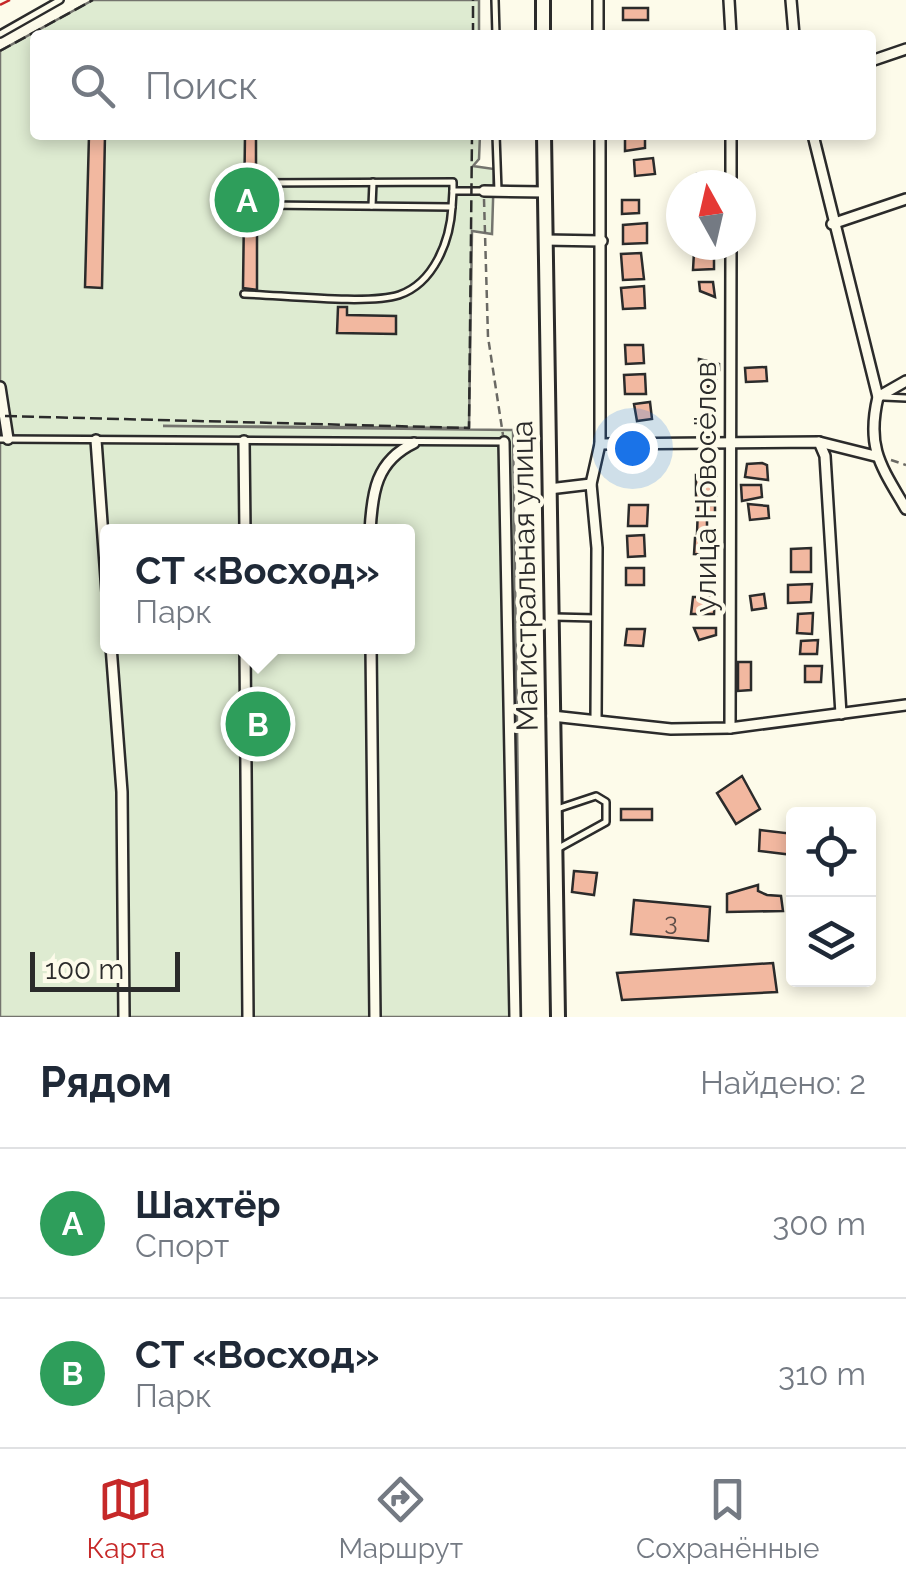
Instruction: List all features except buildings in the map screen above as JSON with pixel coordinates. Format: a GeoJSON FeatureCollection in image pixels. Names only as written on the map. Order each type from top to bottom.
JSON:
{"type":"FeatureCollection","features":[{"type":"Feature","properties":{"kind":"main road"},"geometry":{"type":"LineString","coordinates":[[542,0],[543,30]]}},
{"type":"Feature","properties":{"kind":"main road","name":"Магистральная улица"},"geometry":{"type":"LineString","coordinates":[[544,140],[558,1017]]}},
{"type":"Feature","properties":{"kind":"street"},"geometry":{"type":"LineString","coordinates":[[598,0],[598,30]]}},
{"type":"Feature","properties":{"kind":"street"},"geometry":{"type":"LineString","coordinates":[[729,0],[731,30]]}},
{"type":"Feature","properties":{"kind":"street"},"geometry":{"type":"LineString","coordinates":[[791,0],[794,30]]}},
{"type":"Feature","properties":{"kind":"street"},"geometry":{"type":"LineString","coordinates":[[876,58],[906,49]]}},
{"type":"Feature","properties":{"kind":"street"},"geometry":{"type":"LineString","coordinates":[[596,719],[592,484],[600,444],[600,140]]}},
{"type":"Feature","properties":{"kind":"street"},"geometry":{"type":"LineString","coordinates":[[731,140],[731,170]]}},
{"type":"Feature","properties":{"kind":"street"},"geometry":{"type":"LineString","coordinates":[[814,140],[878,397],[872,424],[875,456],[906,509]]}},
{"type":"Feature","properties":{"kind":"street"},"geometry":{"type":"LineString","coordinates":[[484,191],[545,192]]}},
{"type":"Feature","properties":{"kind":"street"},"geometry":{"type":"LineString","coordinates":[[832,224],[906,199]]}},
{"type":"Feature","properties":{"kind":"street"},"geometry":{"type":"LineString","coordinates":[[546,240],[602,241]]}},
{"type":"Feature","properties":{"kind":"street","name":"улица Новосёлов"},"geometry":{"type":"LineString","coordinates":[[730,728],[731,260]]}},
{"type":"Feature","properties":{"kind":"street"},"geometry":{"type":"LineString","coordinates":[[878,397],[906,381]]}},
{"type":"Feature","properties":{"kind":"street"},"geometry":{"type":"LineString","coordinates":[[0,387],[4,439]]}},
{"type":"Feature","properties":{"kind":"street"},"geometry":{"type":"LineString","coordinates":[[96,440],[102,524]]}},
{"type":"Feature","properties":{"kind":"street"},"geometry":{"type":"LineString","coordinates":[[244,441],[245,524]]}},
{"type":"Feature","properties":{"kind":"street"},"geometry":{"type":"LineString","coordinates":[[371,524],[380,471],[388,458],[414,442]]}},
{"type":"Feature","properties":{"kind":"street"},"geometry":{"type":"LineString","coordinates":[[504,442],[516,1017]]}},
{"type":"Feature","properties":{"kind":"street"},"geometry":{"type":"LineString","coordinates":[[600,444],[819,442],[875,456]]}},
{"type":"Feature","properties":{"kind":"street"},"geometry":{"type":"LineString","coordinates":[[819,442],[825,456],[841,714]]}},
{"type":"Feature","properties":{"kind":"street"},"geometry":{"type":"LineString","coordinates":[[549,488],[592,484]]}},
{"type":"Feature","properties":{"kind":"street"},"geometry":{"type":"LineString","coordinates":[[112,654],[122,792],[124,1017]]}},
{"type":"Feature","properties":{"kind":"street"},"geometry":{"type":"LineString","coordinates":[[246,654],[248,1017]]}},
{"type":"Feature","properties":{"kind":"street"},"geometry":{"type":"LineString","coordinates":[[371,654],[375,1017]]}},
{"type":"Feature","properties":{"kind":"street"},"geometry":{"type":"LineString","coordinates":[[552,716],[670,728],[730,728],[906,705]]}},
{"type":"Feature","properties":{"kind":"lane"},"geometry":{"type":"LineString","coordinates":[[0,34],[60,0]]}},
{"type":"Feature","properties":{"kind":"lane"},"geometry":{"type":"LineString","coordinates":[[496,0],[496,30]]}},
{"type":"Feature","properties":{"kind":"lane"},"geometry":{"type":"LineString","coordinates":[[496,140],[498,191]]}},
{"type":"Feature","properties":{"kind":"lane"},"geometry":{"type":"LineString","coordinates":[[244,294],[403,294],[426,274],[445,248],[452,207],[453,182],[258,182]]}},
{"type":"Feature","properties":{"kind":"lane"},"geometry":{"type":"LineString","coordinates":[[372,206],[373,182]]}},
{"type":"Feature","properties":{"kind":"lane"},"geometry":{"type":"LineString","coordinates":[[453,191],[484,191]]}},
{"type":"Feature","properties":{"kind":"lane"},"geometry":{"type":"LineString","coordinates":[[265,206],[452,207]]}},
{"type":"Feature","properties":{"kind":"lane"},"geometry":{"type":"LineString","coordinates":[[878,397],[906,398]]}},
{"type":"Feature","properties":{"kind":"lane"},"geometry":{"type":"LineString","coordinates":[[4,439],[504,442]]}},
{"type":"Feature","properties":{"kind":"lane"},"geometry":{"type":"LineString","coordinates":[[550,618],[596,618]]}},
{"type":"Feature","properties":{"kind":"lane"},"geometry":{"type":"LineString","coordinates":[[554,810],[596,796],[606,802],[604,826],[554,850]]}},
{"type":"Feature","properties":{"kind":"path"},"geometry":{"type":"LineString","coordinates":[[484,191],[488,325],[504,442]]}},
{"type":"Feature","properties":{"kind":"green space"},"geometry":{"type":"Polygon","coordinates":[[[93,0],[479,0],[479,30],[38,30],[93,0]]]}},
{"type":"Feature","properties":{"kind":"green space"},"geometry":{"type":"Polygon","coordinates":[[[30,35],[30,140],[480,140],[479,159],[473,166],[494,169],[492,234],[472,231],[469,428],[163,426],[513,430],[521,1017],[0,1017],[0,51],[30,35]]]}},
{"type":"Feature","properties":{"kind":"fence"},"geometry":{"type":"LineString","coordinates":[[38,30],[93,0]]}},
{"type":"Feature","properties":{"kind":"fence"},"geometry":{"type":"LineString","coordinates":[[473,0],[473,30]]}},
{"type":"Feature","properties":{"kind":"fence"},"geometry":{"type":"LineString","coordinates":[[0,51],[30,35]]}},
{"type":"Feature","properties":{"kind":"fence"},"geometry":{"type":"LineString","coordinates":[[5,416],[469,428],[472,140]]}},
{"type":"Feature","properties":{"kind":"power"},"geometry":{"type":"LineString","coordinates":[[0,5],[10,0]]}},
{"type":"Feature","properties":{"kind":"place","name":"Шахтёр"},"geometry":{"type":"Point","coordinates":[247,200]}},
{"type":"Feature","properties":{"kind":"place","name":"СТ «Восход»"},"geometry":{"type":"Point","coordinates":[258,724]}}]}
